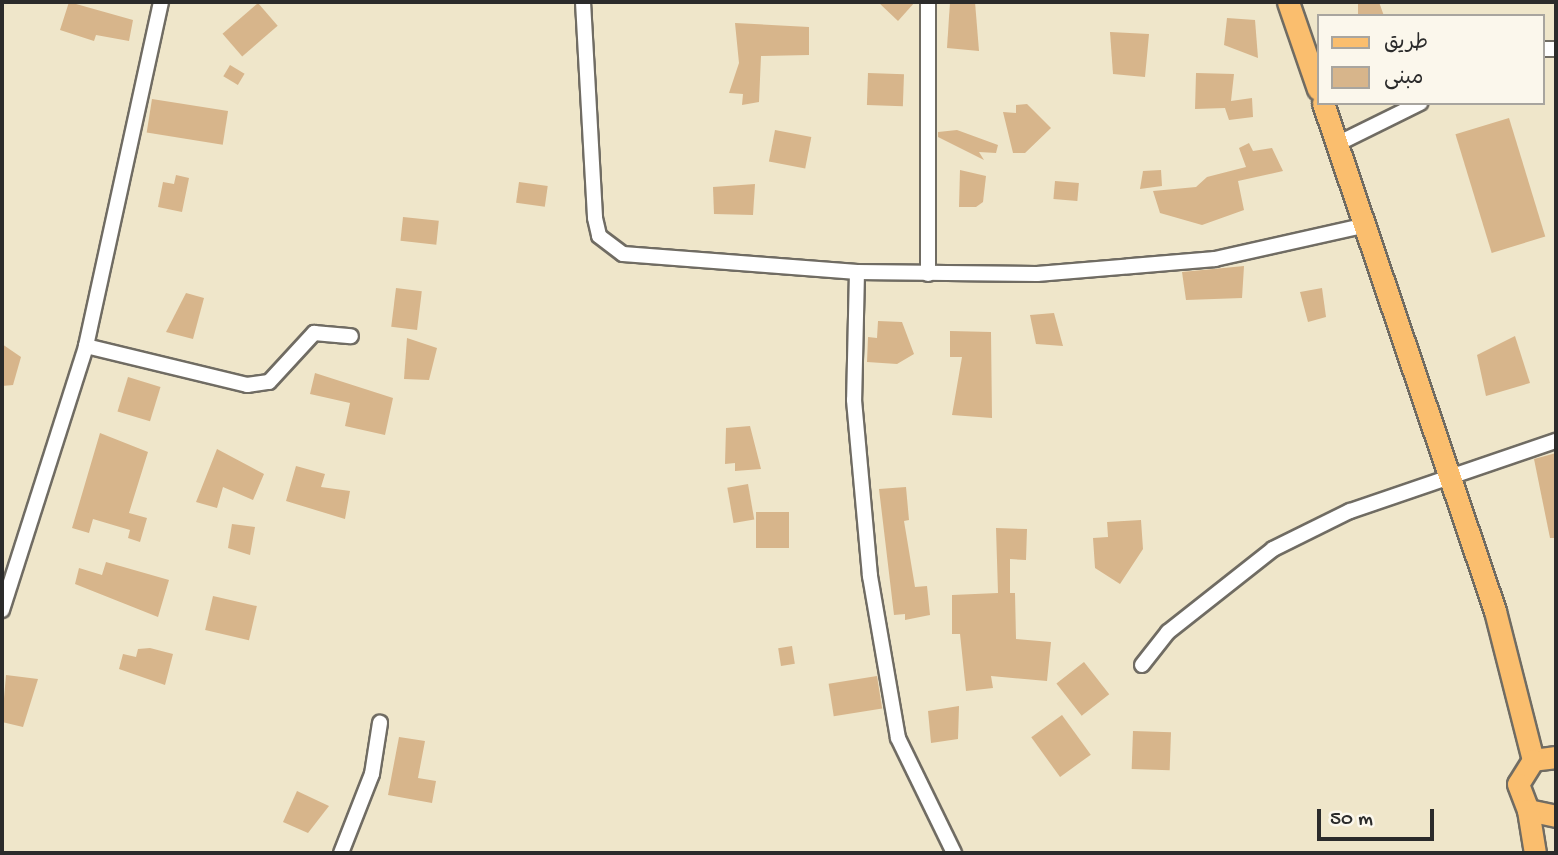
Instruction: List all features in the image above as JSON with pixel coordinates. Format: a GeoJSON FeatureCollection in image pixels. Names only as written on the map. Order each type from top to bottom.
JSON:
{"type":"FeatureCollection","features":[{"type":"Feature","properties":{"kind":"main road"},"geometry":{"type":"LineString","coordinates":[[1288,2],[1316,83]]}},
{"type":"Feature","properties":{"kind":"main road"},"geometry":{"type":"LineString","coordinates":[[1324,105],[1367,225],[1495,611],[1533,760],[1518,784],[1528,810],[1535,853]]}},
{"type":"Feature","properties":{"kind":"main road"},"geometry":{"type":"LineString","coordinates":[[1533,760],[1556,757]]}},
{"type":"Feature","properties":{"kind":"main road"},"geometry":{"type":"LineString","coordinates":[[1528,810],[1556,816]]}},
{"type":"Feature","properties":{"kind":"street"},"geometry":{"type":"LineString","coordinates":[[2,610],[86,346],[161,2]]}},
{"type":"Feature","properties":{"kind":"street"},"geometry":{"type":"LineString","coordinates":[[583,2],[598,236],[623,254],[857,272],[1037,274],[1214,259],[1367,225]]}},
{"type":"Feature","properties":{"kind":"street"},"geometry":{"type":"LineString","coordinates":[[928,2],[928,274]]}},
{"type":"Feature","properties":{"kind":"street"},"geometry":{"type":"LineString","coordinates":[[1338,144],[1416,105]]}},
{"type":"Feature","properties":{"kind":"street"},"geometry":{"type":"LineString","coordinates":[[857,272],[854,400],[870,576],[898,737],[954,853]]}},
{"type":"Feature","properties":{"kind":"street"},"geometry":{"type":"LineString","coordinates":[[86,346],[247,386],[270,382],[314,333],[351,336]]}},
{"type":"Feature","properties":{"kind":"street"},"geometry":{"type":"LineString","coordinates":[[1142,665],[1168,632],[1273,549],[1350,511],[1556,441]]}},
{"type":"Feature","properties":{"kind":"street"},"geometry":{"type":"LineString","coordinates":[[341,853],[372,774],[380,723]]}},
{"type":"Feature","properties":{"kind":"building"},"geometry":{"type":"Polygon","coordinates":[[[69,2],[133,20],[129,41],[96,35],[94,41],[60,30],[69,2]]]}},
{"type":"Feature","properties":{"kind":"building"},"geometry":{"type":"Polygon","coordinates":[[[878,2],[915,2],[898,21],[878,2]]]}},
{"type":"Feature","properties":{"kind":"building"},"geometry":{"type":"Polygon","coordinates":[[[950,2],[975,2],[979,51],[947,48],[950,2]]]}},
{"type":"Feature","properties":{"kind":"building"},"geometry":{"type":"Polygon","coordinates":[[[1358,2],[1379,2],[1383,14],[1358,14],[1358,2]]]}},
{"type":"Feature","properties":{"kind":"building"},"geometry":{"type":"Polygon","coordinates":[[[258,3],[278,26],[242,56],[223,34],[258,3]]]}},
{"type":"Feature","properties":{"kind":"building"},"geometry":{"type":"Polygon","coordinates":[[[1227,18],[1255,20],[1258,58],[1224,45],[1227,18]]]}},
{"type":"Feature","properties":{"kind":"building"},"geometry":{"type":"Polygon","coordinates":[[[735,23],[809,27],[809,55],[761,56],[759,102],[742,105],[743,94],[729,93],[739,63],[735,23]]]}},
{"type":"Feature","properties":{"kind":"building"},"geometry":{"type":"Polygon","coordinates":[[[1110,32],[1149,34],[1145,77],[1113,74],[1110,32]]]}},
{"type":"Feature","properties":{"kind":"building"},"geometry":{"type":"Polygon","coordinates":[[[230,65],[245,74],[238,85],[223,76],[230,65]]]}},
{"type":"Feature","properties":{"kind":"building"},"geometry":{"type":"Polygon","coordinates":[[[868,73],[904,74],[903,106],[867,105],[868,73]]]}},
{"type":"Feature","properties":{"kind":"building"},"geometry":{"type":"Polygon","coordinates":[[[1196,73],[1234,74],[1231,101],[1252,98],[1253,117],[1229,120],[1225,108],[1195,109],[1196,73]]]}},
{"type":"Feature","properties":{"kind":"building"},"geometry":{"type":"Polygon","coordinates":[[[152,99],[228,111],[223,145],[147,133],[152,99]]]}},
{"type":"Feature","properties":{"kind":"building"},"geometry":{"type":"Polygon","coordinates":[[[1027,104],[1051,128],[1025,153],[1013,153],[1003,112],[1016,113],[1016,105],[1027,104]]]}},
{"type":"Feature","properties":{"kind":"building"},"geometry":{"type":"Polygon","coordinates":[[[1509,118],[1545,237],[1492,253],[1455,134],[1509,118]]]}},
{"type":"Feature","properties":{"kind":"building"},"geometry":{"type":"Polygon","coordinates":[[[775,130],[811,137],[805,168],[769,161],[775,130]]]}},
{"type":"Feature","properties":{"kind":"building"},"geometry":{"type":"Polygon","coordinates":[[[957,130],[998,145],[996,153],[979,152],[984,160],[938,137],[938,132],[957,130]]]}},
{"type":"Feature","properties":{"kind":"building"},"geometry":{"type":"Polygon","coordinates":[[[1249,143],[1253,151],[1272,148],[1283,171],[1238,181],[1244,210],[1202,225],[1160,213],[1153,191],[1196,187],[1207,177],[1246,167],[1239,148],[1249,143]]]}},
{"type":"Feature","properties":{"kind":"building"},"geometry":{"type":"Polygon","coordinates":[[[960,170],[986,176],[983,202],[976,207],[959,207],[960,170]]]}},
{"type":"Feature","properties":{"kind":"building"},"geometry":{"type":"Polygon","coordinates":[[[1161,170],[1162,186],[1140,189],[1143,171],[1161,170]]]}},
{"type":"Feature","properties":{"kind":"building"},"geometry":{"type":"Polygon","coordinates":[[[176,175],[189,178],[182,212],[158,207],[163,182],[174,184],[176,175]]]}},
{"type":"Feature","properties":{"kind":"building"},"geometry":{"type":"Polygon","coordinates":[[[1055,181],[1079,183],[1077,201],[1053,199],[1055,181]]]}},
{"type":"Feature","properties":{"kind":"building"},"geometry":{"type":"Polygon","coordinates":[[[519,182],[548,186],[545,207],[516,203],[519,182]]]}},
{"type":"Feature","properties":{"kind":"building"},"geometry":{"type":"Polygon","coordinates":[[[755,184],[753,215],[714,214],[713,187],[755,184]]]}},
{"type":"Feature","properties":{"kind":"building"},"geometry":{"type":"Polygon","coordinates":[[[403,217],[439,221],[436,245],[400,241],[403,217]]]}},
{"type":"Feature","properties":{"kind":"building"},"geometry":{"type":"Polygon","coordinates":[[[1244,266],[1242,298],[1186,300],[1182,272],[1244,266]]]}},
{"type":"Feature","properties":{"kind":"building"},"geometry":{"type":"Polygon","coordinates":[[[396,288],[422,291],[417,330],[391,327],[396,288]]]}},
{"type":"Feature","properties":{"kind":"building"},"geometry":{"type":"Polygon","coordinates":[[[1322,288],[1326,317],[1308,322],[1300,292],[1322,288]]]}},
{"type":"Feature","properties":{"kind":"building"},"geometry":{"type":"Polygon","coordinates":[[[186,293],[204,298],[193,339],[166,332],[186,293]]]}},
{"type":"Feature","properties":{"kind":"building"},"geometry":{"type":"Polygon","coordinates":[[[1054,313],[1063,346],[1036,344],[1030,315],[1054,313]]]}},
{"type":"Feature","properties":{"kind":"building"},"geometry":{"type":"Polygon","coordinates":[[[878,321],[902,322],[914,354],[897,364],[867,362],[868,337],[877,338],[878,321]]]}},
{"type":"Feature","properties":{"kind":"building"},"geometry":{"type":"Polygon","coordinates":[[[950,331],[991,332],[992,418],[952,415],[962,357],[950,357],[950,331]]]}},
{"type":"Feature","properties":{"kind":"building"},"geometry":{"type":"Polygon","coordinates":[[[1515,336],[1530,383],[1486,396],[1477,355],[1515,336]]]}},
{"type":"Feature","properties":{"kind":"building"},"geometry":{"type":"Polygon","coordinates":[[[407,338],[437,348],[429,380],[404,379],[407,338]]]}},
{"type":"Feature","properties":{"kind":"building"},"geometry":{"type":"Polygon","coordinates":[[[2,344],[21,357],[13,385],[2,386],[2,344]]]}},
{"type":"Feature","properties":{"kind":"building"},"geometry":{"type":"Polygon","coordinates":[[[315,373],[393,398],[385,435],[345,426],[350,403],[310,394],[315,373]]]}},
{"type":"Feature","properties":{"kind":"building"},"geometry":{"type":"Polygon","coordinates":[[[128,377],[161,387],[150,421],[117,411],[128,377]]]}},
{"type":"Feature","properties":{"kind":"building"},"geometry":{"type":"Polygon","coordinates":[[[750,426],[761,469],[735,471],[735,463],[725,464],[726,428],[750,426]]]}},
{"type":"Feature","properties":{"kind":"building"},"geometry":{"type":"Polygon","coordinates":[[[100,433],[148,452],[129,513],[147,518],[140,542],[128,538],[130,530],[93,519],[89,533],[72,528],[100,433]]]}},
{"type":"Feature","properties":{"kind":"building"},"geometry":{"type":"Polygon","coordinates":[[[217,449],[264,474],[253,500],[223,487],[217,508],[196,502],[217,449]]]}},
{"type":"Feature","properties":{"kind":"building"},"geometry":{"type":"Polygon","coordinates":[[[1556,453],[1556,538],[1550,538],[1534,459],[1556,453]]]}},
{"type":"Feature","properties":{"kind":"building"},"geometry":{"type":"Polygon","coordinates":[[[296,466],[325,474],[321,487],[350,491],[345,519],[286,501],[296,466]]]}},
{"type":"Feature","properties":{"kind":"building"},"geometry":{"type":"Polygon","coordinates":[[[748,484],[754,519],[734,523],[727,488],[748,484]]]}},
{"type":"Feature","properties":{"kind":"building"},"geometry":{"type":"Polygon","coordinates":[[[906,487],[909,520],[904,521],[915,587],[927,586],[930,615],[905,620],[905,614],[894,615],[879,489],[906,487]]]}},
{"type":"Feature","properties":{"kind":"building"},"geometry":{"type":"Polygon","coordinates":[[[756,512],[789,512],[789,548],[756,548],[756,512]]]}},
{"type":"Feature","properties":{"kind":"building"},"geometry":{"type":"Polygon","coordinates":[[[1141,520],[1143,549],[1120,584],[1095,568],[1093,538],[1108,537],[1107,522],[1141,520]]]}},
{"type":"Feature","properties":{"kind":"building"},"geometry":{"type":"Polygon","coordinates":[[[232,524],[255,527],[250,555],[228,548],[232,524]]]}},
{"type":"Feature","properties":{"kind":"building"},"geometry":{"type":"Polygon","coordinates":[[[996,528],[1027,529],[1026,560],[1010,559],[1010,593],[1015,593],[1016,639],[1051,642],[1047,681],[991,676],[993,688],[966,691],[960,634],[952,634],[952,595],[998,593],[996,528]]]}},
{"type":"Feature","properties":{"kind":"building"},"geometry":{"type":"Polygon","coordinates":[[[106,562],[169,580],[158,617],[75,584],[79,568],[102,575],[106,562]]]}},
{"type":"Feature","properties":{"kind":"building"},"geometry":{"type":"Polygon","coordinates":[[[213,596],[257,606],[249,640],[205,630],[213,596]]]}},
{"type":"Feature","properties":{"kind":"building"},"geometry":{"type":"Polygon","coordinates":[[[792,646],[795,664],[781,666],[778,648],[792,646]]]}},
{"type":"Feature","properties":{"kind":"building"},"geometry":{"type":"Polygon","coordinates":[[[150,648],[173,654],[165,685],[119,669],[123,654],[136,657],[138,649],[150,648]]]}},
{"type":"Feature","properties":{"kind":"building"},"geometry":{"type":"Polygon","coordinates":[[[1084,662],[1109,694],[1082,716],[1056,684],[1084,662]]]}},
{"type":"Feature","properties":{"kind":"building"},"geometry":{"type":"Polygon","coordinates":[[[6,675],[38,679],[23,727],[2,722],[6,675]]]}},
{"type":"Feature","properties":{"kind":"building"},"geometry":{"type":"Polygon","coordinates":[[[877,676],[882,709],[834,716],[829,684],[877,676]]]}},
{"type":"Feature","properties":{"kind":"building"},"geometry":{"type":"Polygon","coordinates":[[[959,706],[958,739],[931,743],[928,711],[959,706]]]}},
{"type":"Feature","properties":{"kind":"building"},"geometry":{"type":"Polygon","coordinates":[[[1062,715],[1091,755],[1060,777],[1031,737],[1062,715]]]}},
{"type":"Feature","properties":{"kind":"building"},"geometry":{"type":"Polygon","coordinates":[[[1133,731],[1171,732],[1170,770],[1132,769],[1133,731]]]}},
{"type":"Feature","properties":{"kind":"building"},"geometry":{"type":"Polygon","coordinates":[[[399,737],[425,741],[418,778],[436,781],[432,803],[388,795],[399,737]]]}},
{"type":"Feature","properties":{"kind":"building"},"geometry":{"type":"Polygon","coordinates":[[[297,791],[329,806],[308,833],[283,822],[297,791]]]}}]}
